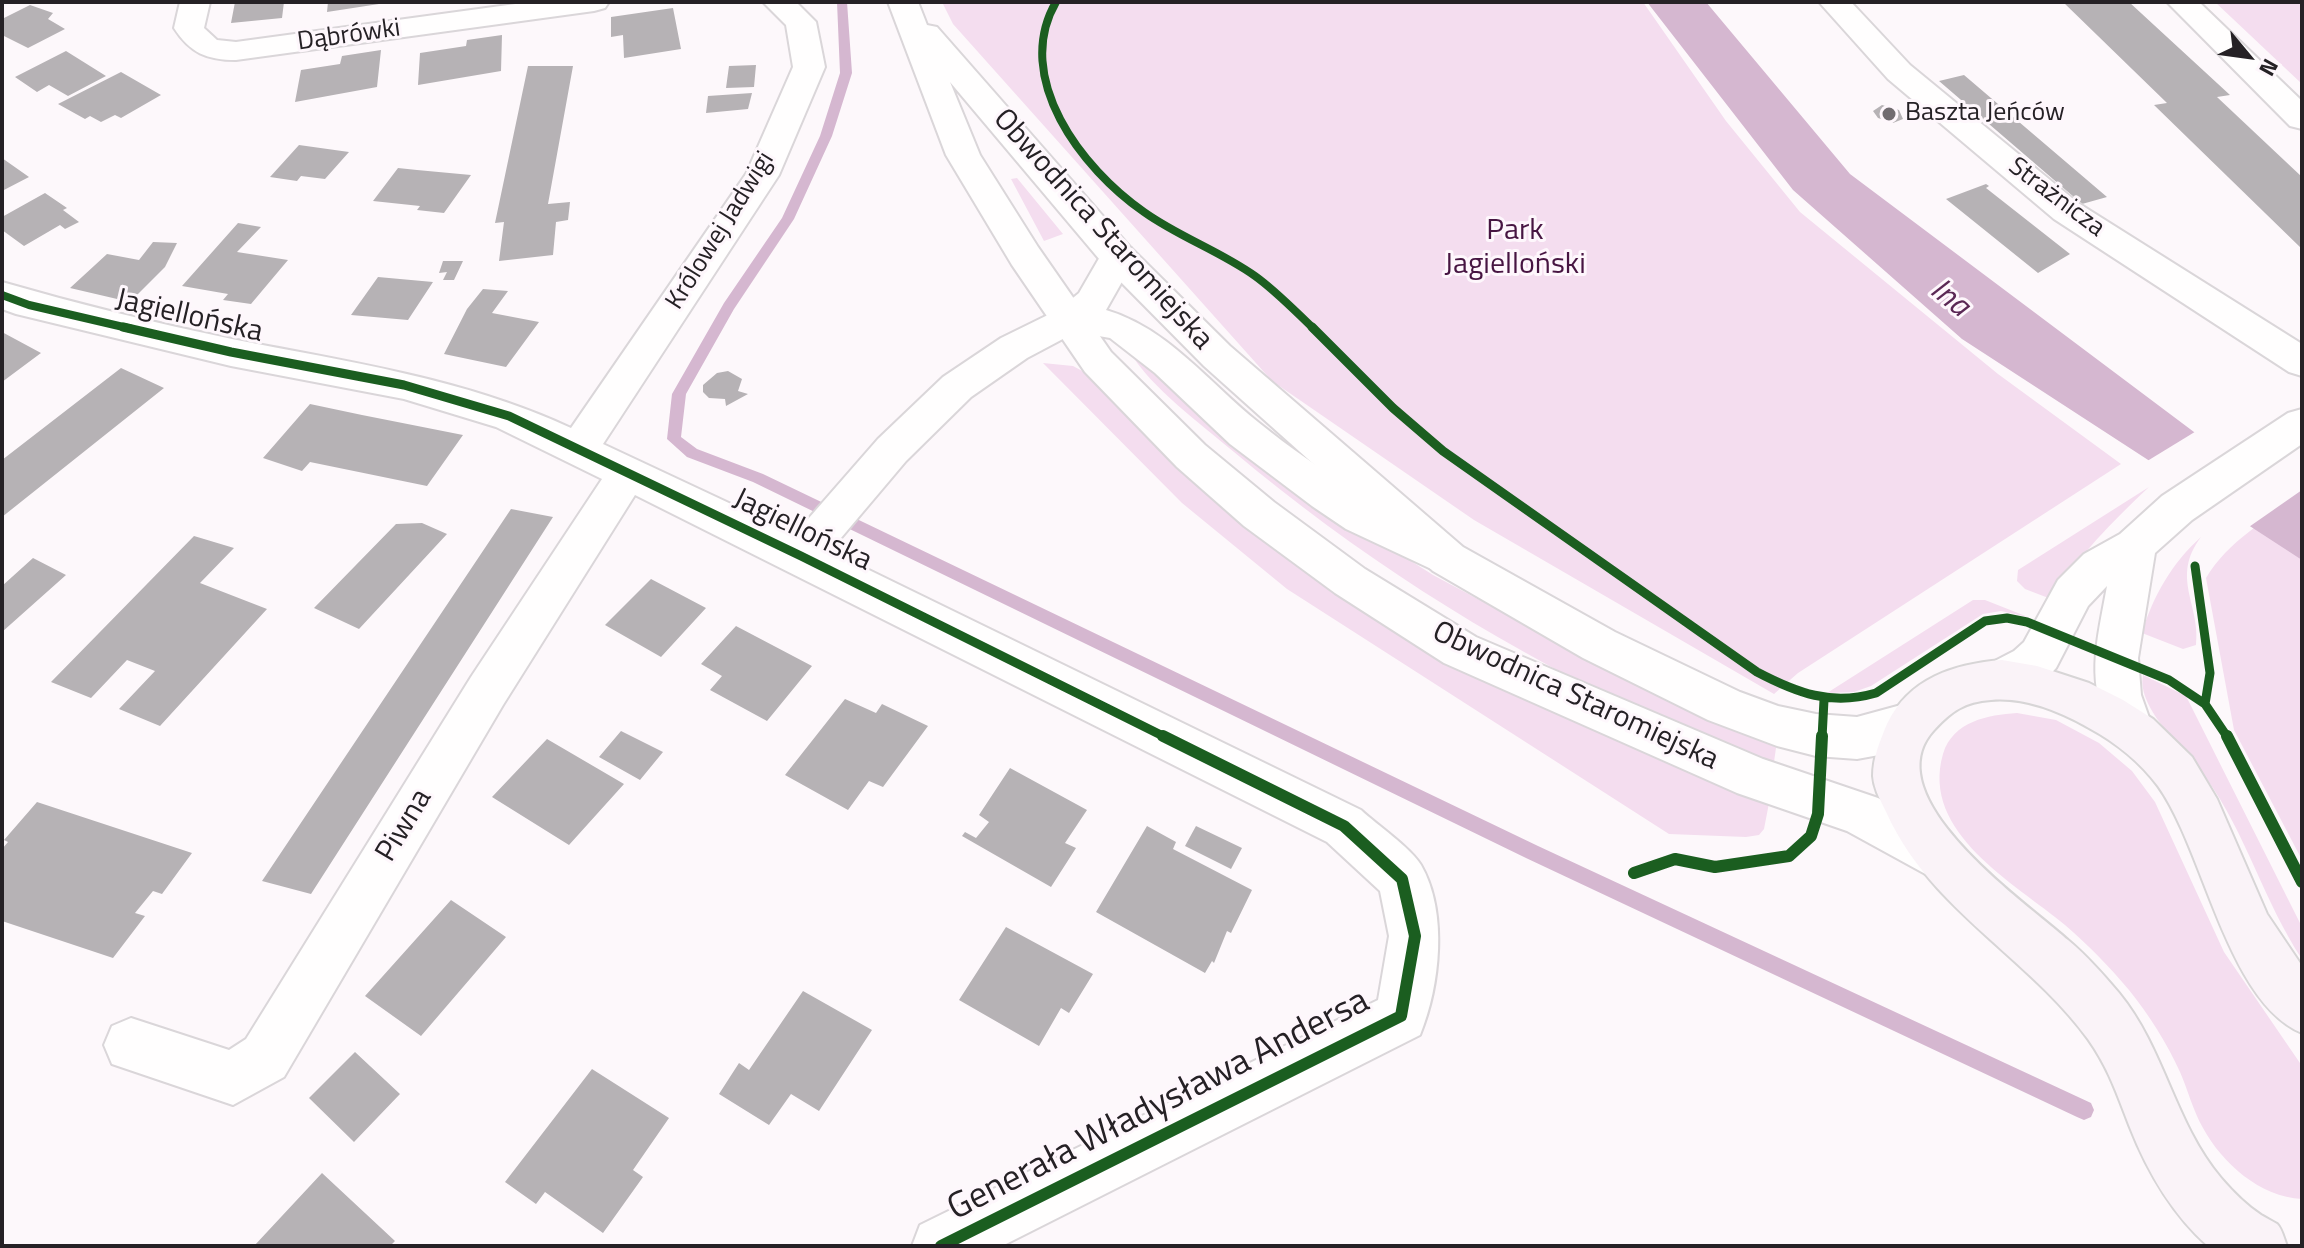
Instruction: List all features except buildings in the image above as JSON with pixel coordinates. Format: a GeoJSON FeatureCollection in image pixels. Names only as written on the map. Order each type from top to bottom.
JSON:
{"type":"FeatureCollection","features":[{"type":"Feature","properties":{"kind":"main road"},"geometry":{"type":"LineString","coordinates":[[2258,1246],[2215,1213],[2193,1190],[2158,1129],[2143,1083],[2127,1050],[2097,1007],[2064,970],[1987,904],[1929,848],[1898,784],[1899,751],[1922,708],[1940,694],[1966,683],[2003,679],[2051,689],[2129,726],[2161,755],[2186,786],[2250,933],[2302,1007]]}},
{"type":"Feature","properties":{"kind":"main road"},"geometry":{"type":"LineString","coordinates":[[2193,1190],[2207,1246]]}},
{"type":"Feature","properties":{"kind":"street","name":"Dąbrówki"},"geometry":{"type":"LineString","coordinates":[[195,2],[189,28],[196,40],[210,51],[245,51],[594,2]]}},
{"type":"Feature","properties":{"kind":"street","name":"Królowej Jadwigi"},"geometry":{"type":"LineString","coordinates":[[578,450],[762,175],[809,67],[801,22],[778,2]]}},
{"type":"Feature","properties":{"kind":"street","name":"Strażnicza"},"geometry":{"type":"LineString","coordinates":[[1834,2],[1899,72],[2066,211],[2302,362]]}},
{"type":"Feature","properties":{"kind":"street"},"geometry":{"type":"LineString","coordinates":[[2182,2],[2302,119]]}},
{"type":"Feature","properties":{"kind":"street","name":"Obwodnica Staromiejska"},"geometry":{"type":"LineString","coordinates":[[907,10],[1118,257],[1217,356],[1448,559]]}},
{"type":"Feature","properties":{"kind":"street","name":"Obwodnica Staromiejska"},"geometry":{"type":"LineString","coordinates":[[907,10],[924,62],[963,155],[1025,256],[1098,362],[1191,456],[1259,514],[1350,581],[1460,650],[1754,778],[1861,814],[1940,859]]}},
{"type":"Feature","properties":{"kind":"street"},"geometry":{"type":"LineString","coordinates":[[811,543],[892,450],[957,387],[1014,348],[1071,319],[1092,302],[1118,257]]}},
{"type":"Feature","properties":{"kind":"street","name":"Jagiellońska"},"geometry":{"type":"LineString","coordinates":[[2,295],[29,305],[231,352],[404,385],[509,416],[627,474],[811,543],[1344,826],[1402,879],[1415,936],[1401,1016]]}},
{"type":"Feature","properties":{"kind":"street","name":"Obwodnica Staromiejska"},"geometry":{"type":"LineString","coordinates":[[1071,319],[1100,321],[1123,329],[1168,363],[1244,433],[1361,517],[1448,559],[1611,651],[1724,706],[1777,726],[1816,735],[1857,738],[1912,722]]}},
{"type":"Feature","properties":{"kind":"street"},"geometry":{"type":"LineString","coordinates":[[2003,679],[2030,665],[2040,655],[2073,593],[2099,566],[2135,546],[2177,508],[2297,427]]}},
{"type":"Feature","properties":{"kind":"street","name":"Piwna"},"geometry":{"type":"LineString","coordinates":[[131,1045],[233,1078],[265,1058],[487,691],[627,474]]}},
{"type":"Feature","properties":{"kind":"street"},"geometry":{"type":"LineString","coordinates":[[2129,726],[2118,695],[2116,658],[2135,546]]}},
{"type":"Feature","properties":{"kind":"street","name":"Generała Władysława Andersa"},"geometry":{"type":"LineString","coordinates":[[941,1246],[1401,1016]]}},
{"type":"Feature","properties":{"kind":"green space","name":"Park Jagielloński"},"geometry":{"type":"Polygon","coordinates":[[[942,2],[1643,2],[1726,121],[1800,212],[1998,374],[2121,464],[1798,673],[1774,694],[1474,520],[1272,381],[953,24],[942,2]]]}},
{"type":"Feature","properties":{"kind":"green space"},"geometry":{"type":"Polygon","coordinates":[[[2215,2],[2302,2],[2302,84],[2215,2]]]}},
{"type":"Feature","properties":{"kind":"green space"},"geometry":{"type":"Polygon","coordinates":[[[1017,178],[1063,234],[1044,241],[1011,179],[1017,178]]]}},
{"type":"Feature","properties":{"kind":"green space"},"geometry":{"type":"Polygon","coordinates":[[[1129,351],[1359,528],[1433,575],[1549,637],[1777,741],[1773,769],[1576,680],[1423,591],[1326,525],[1192,418],[1150,379],[1129,351]]]}},
{"type":"Feature","properties":{"kind":"green space"},"geometry":{"type":"Polygon","coordinates":[[[1043,363],[1073,366],[1086,373],[1256,528],[1770,798],[1764,829],[1759,835],[1746,837],[1669,834],[1287,589],[1182,503],[1043,363]]]}},
{"type":"Feature","properties":{"kind":"green space"},"geometry":{"type":"Polygon","coordinates":[[[2149,487],[2096,540],[2051,599],[2025,589],[2017,581],[2018,570],[2149,487]]]}},
{"type":"Feature","properties":{"kind":"green space"},"geometry":{"type":"Polygon","coordinates":[[[2302,495],[2302,860],[2234,730],[2206,578],[2237,542],[2302,495]]]}},
{"type":"Feature","properties":{"kind":"green space"},"geometry":{"type":"Polygon","coordinates":[[[2201,537],[2192,552],[2187,579],[2195,617],[2196,645],[2183,649],[2142,633],[2165,581],[2201,537]]]}},
{"type":"Feature","properties":{"kind":"green space"},"geometry":{"type":"Polygon","coordinates":[[[1973,600],[1985,600],[2028,617],[2001,611],[1983,614],[1871,686],[1854,692],[1827,693],[1973,600]]]}},
{"type":"Feature","properties":{"kind":"green space"},"geometry":{"type":"Polygon","coordinates":[[[2143,675],[2186,696],[2302,927],[2302,959],[2220,799],[2165,730],[2147,702],[2143,675]]]}},
{"type":"Feature","properties":{"kind":"green space"},"geometry":{"type":"Polygon","coordinates":[[[2017,713],[2056,720],[2099,743],[2132,771],[2155,802],[2224,952],[2302,1066],[2302,1199],[2286,1197],[2257,1185],[2221,1154],[2199,1121],[2169,1050],[2129,990],[2082,940],[1998,873],[1958,832],[1945,808],[1940,782],[1943,754],[1948,743],[1963,727],[1973,722],[2017,713]]]}},
{"type":"Feature","properties":{"kind":"water","name":"Ina"},"geometry":{"type":"Polygon","coordinates":[[[1647,2],[1706,2],[1850,174],[2198,435],[2302,490],[2302,560],[1962,339],[1793,190],[1647,2]]]}},
{"type":"Feature","properties":{"kind":"pier"},"geometry":{"type":"Polygon","coordinates":[[[2198,430],[2302,486],[2302,490],[2246,529],[2144,463],[2198,430]]]}},
{"type":"Feature","properties":{"kind":"waterway"},"geometry":{"type":"LineString","coordinates":[[842,2],[846,73],[826,136],[788,219],[729,306],[679,394],[674,439],[692,453],[758,478],[1532,852],[2084,1110]]}},
{"type":"Feature","properties":{"kind":"cycle path"},"geometry":{"type":"LineString","coordinates":[[1056,2],[1045,20],[1041,61],[1063,123],[1096,170],[1157,221],[1235,263],[1263,282],[1412,425],[1493,488],[1757,672],[1800,693],[1829,700],[1860,698],[1876,693],[1985,621],[2007,618],[2027,622],[2169,680],[2205,704],[2221,725],[2302,882]]}},
{"type":"Feature","properties":{"kind":"cycle path"},"geometry":{"type":"LineString","coordinates":[[2,295],[29,305],[231,352],[404,385],[509,416],[801,556],[1344,826],[1402,879],[1415,936],[1401,1016],[941,1246]]}},
{"type":"Feature","properties":{"kind":"cycle path"},"geometry":{"type":"LineString","coordinates":[[2195,566],[2210,673],[2205,704]]}},
{"type":"Feature","properties":{"kind":"cycle path"},"geometry":{"type":"LineString","coordinates":[[1634,873],[1675,859],[1715,867],[1789,856],[1811,836],[1818,814],[1824,700]]}},
{"type":"Feature","properties":{"kind":"place","name":"Baszta Jeńców"},"geometry":{"type":"Point","coordinates":[1889,114]}}]}
